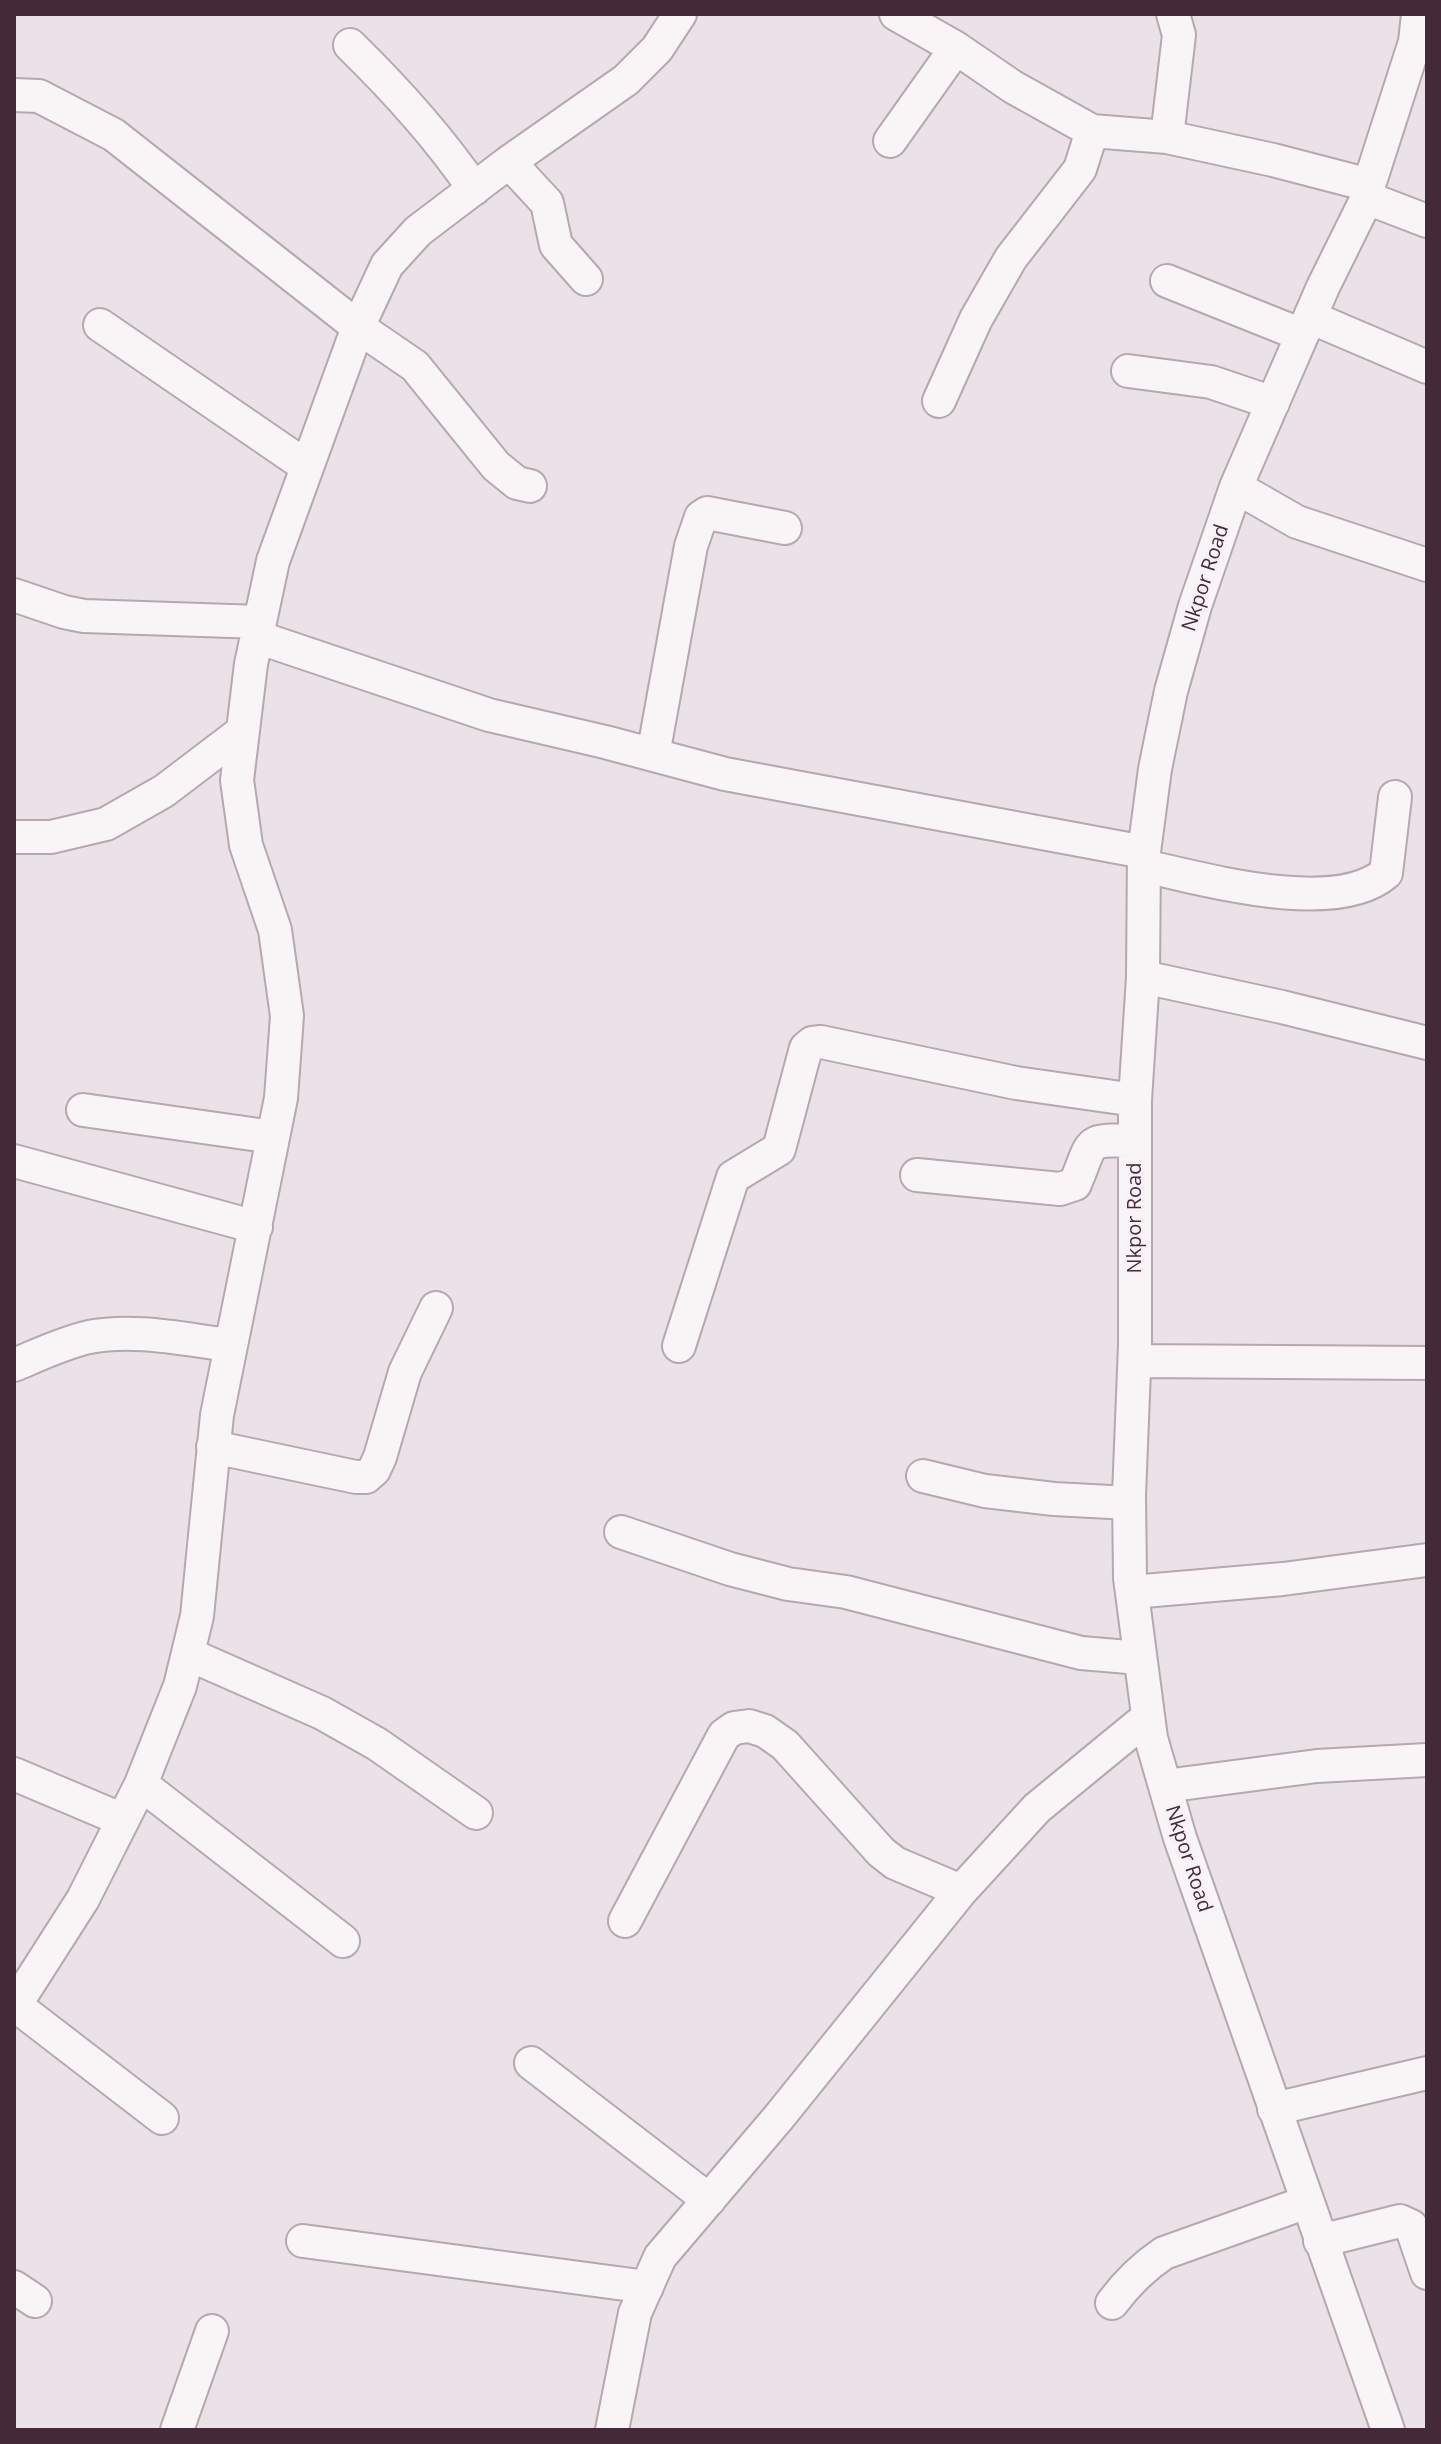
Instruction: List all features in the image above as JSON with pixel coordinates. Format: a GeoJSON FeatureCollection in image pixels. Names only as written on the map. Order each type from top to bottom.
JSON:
{"type":"FeatureCollection","features":[{"type":"Feature","properties":{"kind":"street"},"geometry":{"type":"LineString","coordinates":[[162,2118],[14,2006],[26,1962],[83,1899],[141,1784],[180,1686],[197,1616],[217,1415],[281,1098],[287,1016],[275,930],[246,845],[237,780],[258,630],[273,561],[358,327],[387,265],[418,231],[626,80],[657,49],[680,14]]}},
{"type":"Feature","properties":{"kind":"street"},"geometry":{"type":"LineString","coordinates":[[896,14],[956,48],[1013,87],[1092,131],[1167,137],[1273,160],[1368,192],[1427,221]]}},
{"type":"Feature","properties":{"kind":"street"},"geometry":{"type":"LineString","coordinates":[[1167,137],[1179,35],[1173,14]]}},
{"type":"Feature","properties":{"kind":"street","name":"Nkpor Road"},"geometry":{"type":"LineString","coordinates":[[1387,2430],[1180,1838],[1151,1738],[1132,1592],[1129,1503],[1135,1361],[1135,1100],[1143,977],[1144,859],[1155,769],[1171,691],[1195,606],[1236,487],[1368,192],[1415,42],[1418,14]]}},
{"type":"Feature","properties":{"kind":"street"},"geometry":{"type":"LineString","coordinates":[[350,45],[399,92],[474,189]]}},
{"type":"Feature","properties":{"kind":"street"},"geometry":{"type":"LineString","coordinates":[[890,141],[956,48]]}},
{"type":"Feature","properties":{"kind":"street"},"geometry":{"type":"LineString","coordinates":[[14,95],[39,96],[114,135],[358,327],[415,366],[496,466],[517,483],[530,486]]}},
{"type":"Feature","properties":{"kind":"street"},"geometry":{"type":"LineString","coordinates":[[939,401],[976,319],[1011,258],[1080,169],[1092,131]]}},
{"type":"Feature","properties":{"kind":"street"},"geometry":{"type":"LineString","coordinates":[[509,162],[547,203],[556,245],[586,279]]}},
{"type":"Feature","properties":{"kind":"street"},"geometry":{"type":"LineString","coordinates":[[1167,281],[1427,367]]}},
{"type":"Feature","properties":{"kind":"street"},"geometry":{"type":"LineString","coordinates":[[100,325],[306,466]]}},
{"type":"Feature","properties":{"kind":"street"},"geometry":{"type":"LineString","coordinates":[[1128,371],[1211,382],[1273,403]]}},
{"type":"Feature","properties":{"kind":"street"},"geometry":{"type":"LineString","coordinates":[[1236,487],[1297,522],[1427,565]]}},
{"type":"Feature","properties":{"kind":"street"},"geometry":{"type":"LineString","coordinates":[[653,755],[691,546],[701,517],[707,513],[785,528]]}},
{"type":"Feature","properties":{"kind":"street"},"geometry":{"type":"LineString","coordinates":[[14,595],[84,616],[258,630],[489,715],[725,774],[1144,859],[1255,890],[1296,895],[1364,886],[1386,873],[1395,797]]}},
{"type":"Feature","properties":{"kind":"street"},"geometry":{"type":"LineString","coordinates":[[14,837],[51,837],[106,824],[164,791],[243,731]]}},
{"type":"Feature","properties":{"kind":"street"},"geometry":{"type":"LineString","coordinates":[[1143,977],[1427,1043]]}},
{"type":"Feature","properties":{"kind":"street"},"geometry":{"type":"LineString","coordinates":[[679,1346],[733,1177],[779,1149],[806,1048],[812,1043],[821,1042],[1016,1083],[1135,1100]]}},
{"type":"Feature","properties":{"kind":"street"},"geometry":{"type":"LineString","coordinates":[[83,1110],[273,1137]]}},
{"type":"Feature","properties":{"kind":"street"},"geometry":{"type":"LineString","coordinates":[[917,1175],[1060,1189],[1075,1184],[1092,1143],[1099,1140],[1135,1141]]}},
{"type":"Feature","properties":{"kind":"street"},"geometry":{"type":"LineString","coordinates":[[14,1161],[256,1227]]}},
{"type":"Feature","properties":{"kind":"street"},"geometry":{"type":"LineString","coordinates":[[213,1447],[366,1477],[374,1470],[380,1457],[405,1372],[436,1308]]}},
{"type":"Feature","properties":{"kind":"street"},"geometry":{"type":"LineString","coordinates":[[14,1365],[91,1337],[131,1334],[231,1345]]}},
{"type":"Feature","properties":{"kind":"street"},"geometry":{"type":"LineString","coordinates":[[1135,1361],[1427,1363]]}},
{"type":"Feature","properties":{"kind":"street"},"geometry":{"type":"LineString","coordinates":[[923,1476],[985,1491],[1129,1503]]}},
{"type":"Feature","properties":{"kind":"street"},"geometry":{"type":"LineString","coordinates":[[621,1532],[730,1569],[788,1584],[846,1592],[1081,1653],[1140,1658]]}},
{"type":"Feature","properties":{"kind":"street"},"geometry":{"type":"LineString","coordinates":[[1132,1592],[1283,1579],[1427,1560]]}},
{"type":"Feature","properties":{"kind":"street"},"geometry":{"type":"LineString","coordinates":[[188,1654],[336,1720],[377,1744],[476,1813]]}},
{"type":"Feature","properties":{"kind":"street"},"geometry":{"type":"LineString","coordinates":[[612,2430],[635,2313],[660,2257],[779,2117],[961,1891],[1037,1808],[1148,1717]]}},
{"type":"Feature","properties":{"kind":"street"},"geometry":{"type":"LineString","coordinates":[[625,1921],[724,1735],[734,1728],[749,1726],[765,1731],[785,1745],[881,1852],[895,1863],[961,1891]]}},
{"type":"Feature","properties":{"kind":"street"},"geometry":{"type":"LineString","coordinates":[[1165,1786],[1317,1766],[1427,1760]]}},
{"type":"Feature","properties":{"kind":"street"},"geometry":{"type":"LineString","coordinates":[[14,1774],[123,1820]]}},
{"type":"Feature","properties":{"kind":"street"},"geometry":{"type":"LineString","coordinates":[[141,1784],[343,1941]]}},
{"type":"Feature","properties":{"kind":"street"},"geometry":{"type":"LineString","coordinates":[[531,2063],[709,2200]]}},
{"type":"Feature","properties":{"kind":"street"},"geometry":{"type":"LineString","coordinates":[[1274,2109],[1427,2073]]}},
{"type":"Feature","properties":{"kind":"street"},"geometry":{"type":"LineString","coordinates":[[1112,2303],[1127,2283],[1164,2253],[1307,2202]]}},
{"type":"Feature","properties":{"kind":"street"},"geometry":{"type":"LineString","coordinates":[[1320,2241],[1405,2222],[1411,2226],[1427,2273]]}},
{"type":"Feature","properties":{"kind":"street"},"geometry":{"type":"LineString","coordinates":[[303,2241],[647,2287]]}},
{"type":"Feature","properties":{"kind":"street"},"geometry":{"type":"LineString","coordinates":[[177,2430],[212,2331]]}}]}
